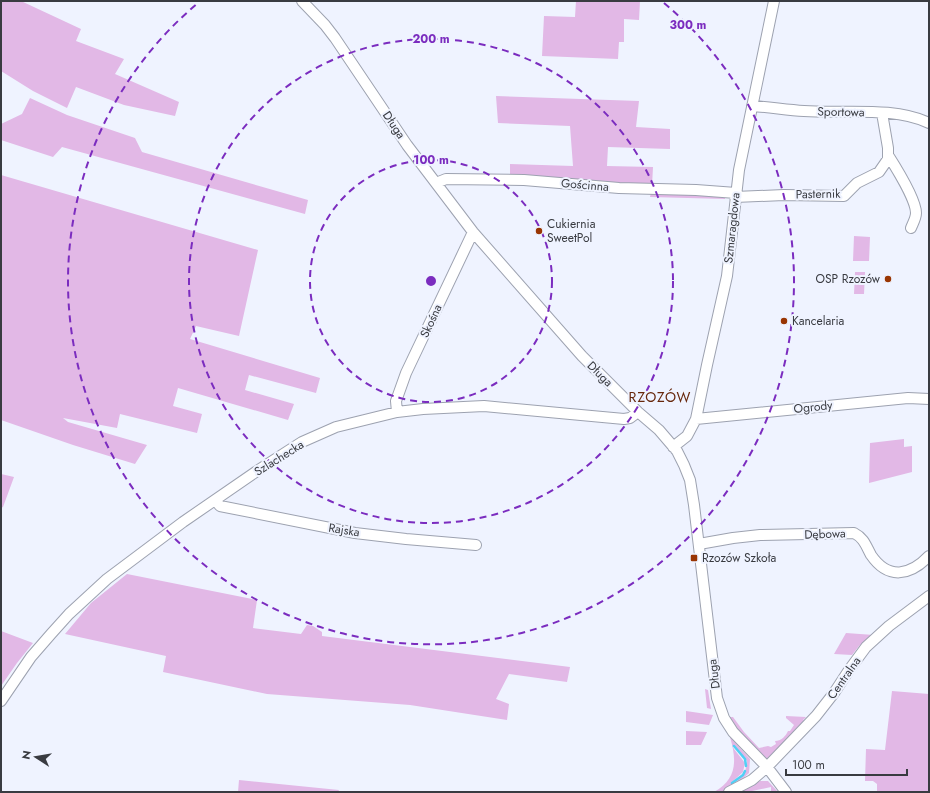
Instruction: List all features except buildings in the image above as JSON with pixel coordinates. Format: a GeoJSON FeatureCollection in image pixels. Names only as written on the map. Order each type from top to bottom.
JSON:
{"type":"FeatureCollection","features":[{"type":"Feature","properties":{"kind":"street","name":"Długa"},"geometry":{"type":"LineString","coordinates":[[302,1],[335,38],[407,145],[473,232],[582,356],[638,412],[659,430],[673,447],[684,465],[690,480],[717,698],[724,718],[733,732],[767,768],[786,792]]}},
{"type":"Feature","properties":{"kind":"street","name":"Szmaragdowa"},"geometry":{"type":"LineString","coordinates":[[673,447],[687,436],[696,419],[727,276],[742,150],[774,1]]}},
{"type":"Feature","properties":{"kind":"street","name":"Sportowa"},"geometry":{"type":"LineString","coordinates":[[752,106],[805,111],[905,115],[929,123]]}},
{"type":"Feature","properties":{"kind":"street"},"geometry":{"type":"LineString","coordinates":[[882,113],[888,155],[914,204],[916,212],[911,228]]}},
{"type":"Feature","properties":{"kind":"street","name":"Pasternik"},"geometry":{"type":"LineString","coordinates":[[736,195],[844,196],[856,183],[874,175],[882,169],[888,159],[888,155]]}},
{"type":"Feature","properties":{"kind":"street","name":"Gościnna"},"geometry":{"type":"LineString","coordinates":[[436,183],[446,179],[524,180],[618,188],[696,190],[736,195]]}},
{"type":"Feature","properties":{"kind":"street","name":"Skośna"},"geometry":{"type":"LineString","coordinates":[[397,412],[396,401],[406,373],[473,232]]}},
{"type":"Feature","properties":{"kind":"street","name":"Ogrody"},"geometry":{"type":"LineString","coordinates":[[696,419],[908,398],[929,399]]}},
{"type":"Feature","properties":{"kind":"street","name":"Szlachecka"},"geometry":{"type":"LineString","coordinates":[[1,701],[31,658],[69,614],[107,579],[183,522],[302,442],[336,427],[397,412],[423,409],[484,406],[624,419],[630,418],[638,412]]}},
{"type":"Feature","properties":{"kind":"street","name":"Rajska"},"geometry":{"type":"LineString","coordinates":[[215,500],[220,506],[337,530],[406,539],[476,545]]}},
{"type":"Feature","properties":{"kind":"street","name":"Dębowa"},"geometry":{"type":"LineString","coordinates":[[698,544],[760,535],[854,533],[864,541],[878,564],[892,572],[906,572],[924,562],[929,556]]}},
{"type":"Feature","properties":{"kind":"street","name":"Centralna"},"geometry":{"type":"LineString","coordinates":[[729,792],[752,780],[767,768],[816,716],[866,647],[889,626],[929,596]]}},
{"type":"Feature","properties":{"kind":"shaded area"},"geometry":{"type":"Polygon","coordinates":[[[1,1],[21,1],[81,29],[76,41],[124,59],[115,74],[179,102],[175,116],[124,105],[76,87],[67,108],[33,91],[1,71],[1,1]]]}},
{"type":"Feature","properties":{"kind":"shaded area"},"geometry":{"type":"Polygon","coordinates":[[[576,1],[640,1],[639,20],[624,19],[624,42],[619,42],[618,59],[542,56],[544,16],[575,17],[576,1]]]}},
{"type":"Feature","properties":{"kind":"shaded area"},"geometry":{"type":"Polygon","coordinates":[[[496,96],[639,101],[636,127],[670,129],[670,149],[608,147],[607,166],[653,167],[652,186],[510,177],[510,164],[573,166],[570,126],[498,123],[496,96]]]}},
{"type":"Feature","properties":{"kind":"shaded area"},"geometry":{"type":"Polygon","coordinates":[[[30,98],[67,115],[135,138],[142,152],[308,200],[305,214],[62,147],[53,157],[1,140],[1,124],[22,114],[30,98]]]}},
{"type":"Feature","properties":{"kind":"shaded area"},"geometry":{"type":"Polygon","coordinates":[[[1,175],[258,250],[239,336],[196,326],[190,339],[320,378],[316,393],[249,375],[245,390],[294,404],[288,420],[178,388],[173,406],[202,414],[197,433],[120,414],[117,428],[63,418],[68,422],[147,445],[135,464],[73,445],[1,420],[1,175]]]}},
{"type":"Feature","properties":{"kind":"shaded area"},"geometry":{"type":"Polygon","coordinates":[[[651,192],[725,195],[725,199],[650,197],[651,192]]]}},
{"type":"Feature","properties":{"kind":"shaded area"},"geometry":{"type":"Polygon","coordinates":[[[854,236],[870,237],[869,261],[853,261],[854,236]]]}},
{"type":"Feature","properties":{"kind":"shaded area"},"geometry":{"type":"Polygon","coordinates":[[[855,272],[865,272],[864,294],[854,294],[855,272]]]}},
{"type":"Feature","properties":{"kind":"shaded area"},"geometry":{"type":"Polygon","coordinates":[[[904,439],[904,447],[912,446],[912,472],[869,483],[870,443],[904,439]]]}},
{"type":"Feature","properties":{"kind":"shaded area"},"geometry":{"type":"Polygon","coordinates":[[[1,474],[14,477],[3,507],[1,508],[1,474]]]}},
{"type":"Feature","properties":{"kind":"shaded area"},"geometry":{"type":"Polygon","coordinates":[[[127,574],[257,600],[253,628],[301,634],[307,625],[313,626],[322,632],[322,636],[570,667],[567,682],[509,674],[496,699],[509,704],[507,720],[410,705],[267,694],[163,672],[166,656],[65,634],[91,603],[127,574]]]}},
{"type":"Feature","properties":{"kind":"shaded area"},"geometry":{"type":"Polygon","coordinates":[[[1,631],[33,643],[1,686],[1,631]]]}},
{"type":"Feature","properties":{"kind":"shaded area"},"geometry":{"type":"Polygon","coordinates":[[[846,633],[874,635],[859,646],[852,655],[834,654],[846,633]]]}},
{"type":"Feature","properties":{"kind":"shaded area"},"geometry":{"type":"Polygon","coordinates":[[[705,689],[708,690],[711,709],[707,708],[705,689]]]}},
{"type":"Feature","properties":{"kind":"shaded area"},"geometry":{"type":"Polygon","coordinates":[[[892,691],[929,694],[929,792],[877,792],[877,784],[873,781],[865,781],[866,749],[885,750],[892,691]]]}},
{"type":"Feature","properties":{"kind":"shaded area"},"geometry":{"type":"Polygon","coordinates":[[[686,711],[713,715],[709,725],[686,722],[686,711]]]}},
{"type":"Feature","properties":{"kind":"shaded area"},"geometry":{"type":"Polygon","coordinates":[[[786,716],[806,717],[803,720],[805,721],[769,759],[752,748],[729,717],[733,717],[744,732],[759,748],[768,746],[771,747],[776,744],[775,741],[781,739],[788,731],[790,731],[794,725],[786,718],[786,716]]]}},
{"type":"Feature","properties":{"kind":"shaded area"},"geometry":{"type":"Polygon","coordinates":[[[686,731],[707,732],[701,745],[686,745],[686,731]]]}},
{"type":"Feature","properties":{"kind":"shaded area"},"geometry":{"type":"Polygon","coordinates":[[[730,737],[750,759],[749,773],[741,780],[742,782],[732,788],[714,792],[722,787],[731,775],[734,762],[730,737]],[[735,746],[733,747],[745,763],[743,772],[732,782],[733,784],[743,774],[746,769],[747,761],[735,746]]]}},
{"type":"Feature","properties":{"kind":"shaded area"},"geometry":{"type":"Polygon","coordinates":[[[239,780],[339,790],[338,792],[238,792],[239,780]]]}},
{"type":"Feature","properties":{"kind":"shaded area"},"geometry":{"type":"Polygon","coordinates":[[[760,781],[768,781],[778,792],[771,792],[771,787],[747,792],[736,792],[744,787],[746,789],[760,781]]]}},
{"type":"Feature","properties":{"kind":"waterway"},"geometry":{"type":"LineString","coordinates":[[734,746],[745,759],[746,766]]}},
{"type":"Feature","properties":{"kind":"waterway"},"geometry":{"type":"LineString","coordinates":[[732,783],[743,775],[745,771]]}},
{"type":"Feature","properties":{"kind":"place","name":"Cukiernia SweetPol"},"geometry":{"type":"Point","coordinates":[539,231]}},
{"type":"Feature","properties":{"kind":"place","name":"OSP Rzozów"},"geometry":{"type":"Point","coordinates":[888,279]}},
{"type":"Feature","properties":{"kind":"place","name":"Kancelaria"},"geometry":{"type":"Point","coordinates":[784,321]}},
{"type":"Feature","properties":{"kind":"place","name":"Rzozów Szkoła"},"geometry":{"type":"Point","coordinates":[694,558]}},
{"type":"Feature","properties":{"kind":"district","name":"RZOZÓW"},"geometry":{"type":"Point","coordinates":[660,397]}}]}
